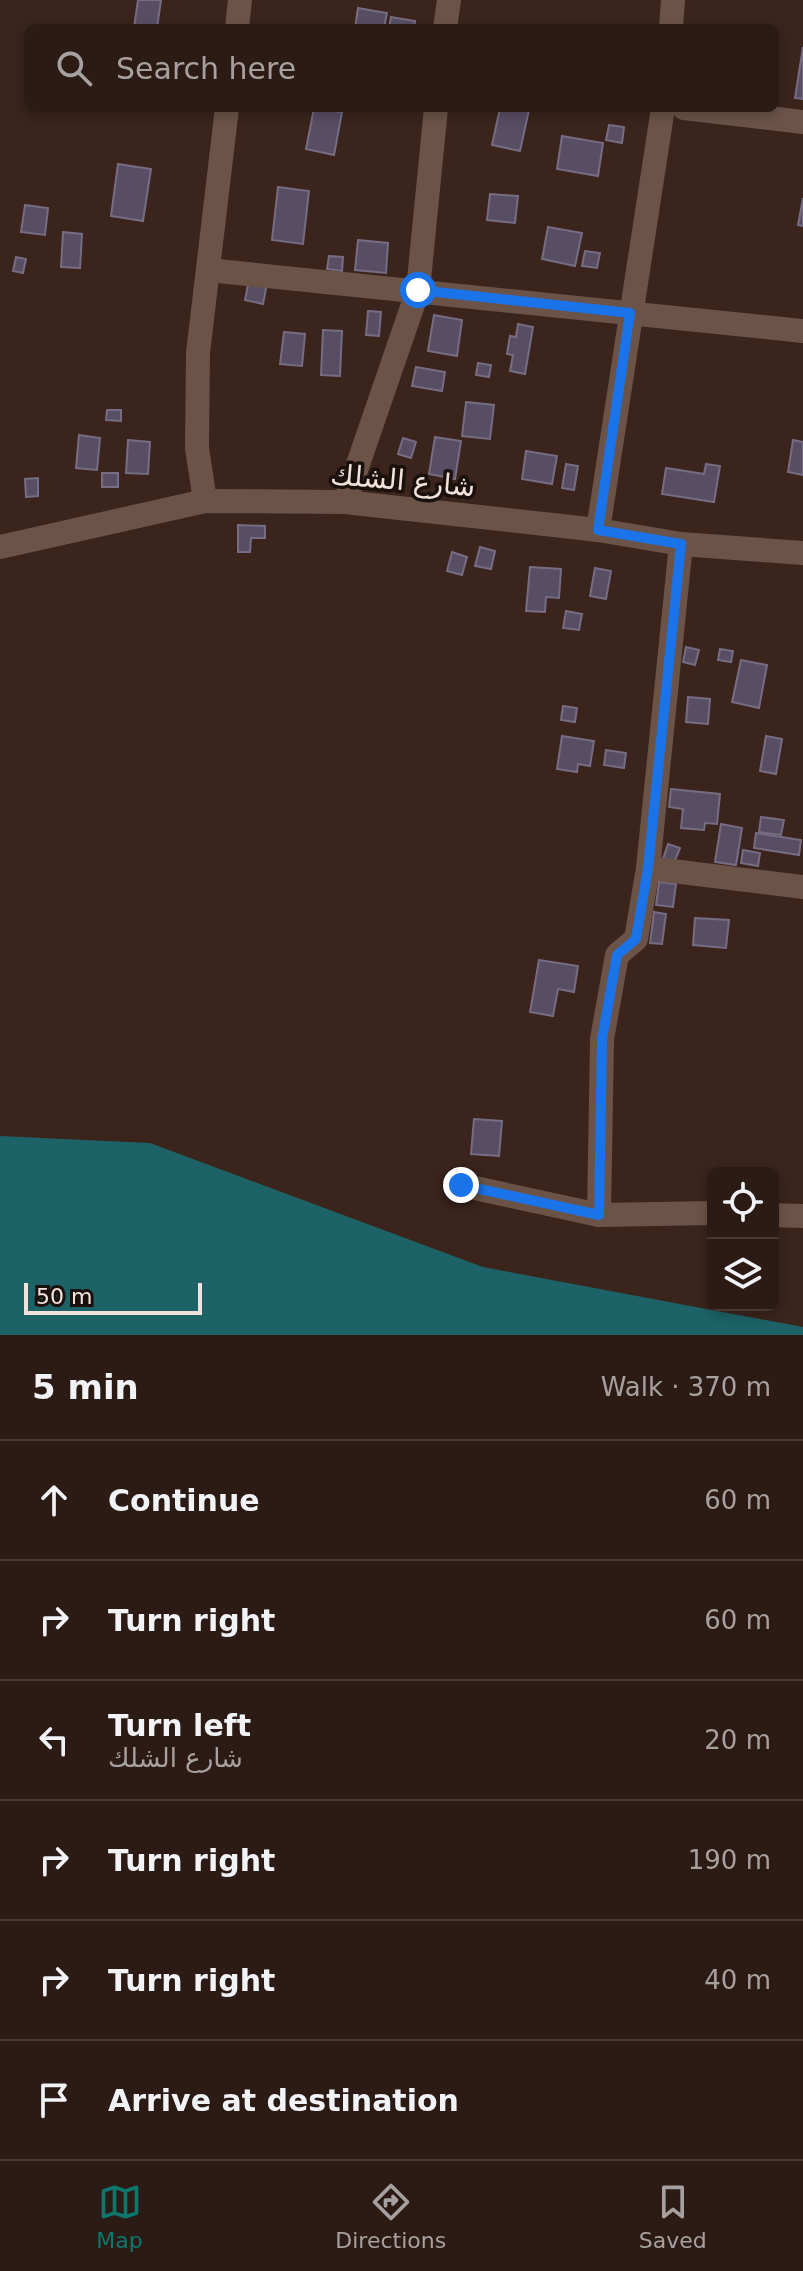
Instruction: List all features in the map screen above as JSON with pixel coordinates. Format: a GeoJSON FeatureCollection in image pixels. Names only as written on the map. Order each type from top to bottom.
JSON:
{"type":"FeatureCollection","features":[{"type":"Feature","properties":{"kind":"street"},"geometry":{"type":"LineString","coordinates":[[237,24],[240,0]]}},
{"type":"Feature","properties":{"kind":"street"},"geometry":{"type":"LineString","coordinates":[[446,24],[449,0]]}},
{"type":"Feature","properties":{"kind":"street"},"geometry":{"type":"LineString","coordinates":[[671,24],[673,0]]}},
{"type":"Feature","properties":{"kind":"street"},"geometry":{"type":"LineString","coordinates":[[205,501],[197,448],[198,353],[227,112]]}},
{"type":"Feature","properties":{"kind":"street"},"geometry":{"type":"LineString","coordinates":[[345,502],[418,290],[436,112]]}},
{"type":"Feature","properties":{"kind":"street"},"geometry":{"type":"LineString","coordinates":[[598,530],[662,112]]}},
{"type":"Feature","properties":{"kind":"street"},"geometry":{"type":"LineString","coordinates":[[718,112],[803,122]]}},
{"type":"Feature","properties":{"kind":"street"},"geometry":{"type":"LineString","coordinates":[[208,270],[803,331]]}},
{"type":"Feature","properties":{"kind":"street","name":"شارع الشلك"},"geometry":{"type":"LineString","coordinates":[[0,547],[205,501],[345,502],[598,530],[681,544],[803,553]]}},
{"type":"Feature","properties":{"kind":"street"},"geometry":{"type":"LineString","coordinates":[[599,1215],[602,1039],[617,955],[636,939],[648,868],[681,544]]}},
{"type":"Feature","properties":{"kind":"street"},"geometry":{"type":"LineString","coordinates":[[648,868],[803,887]]}},
{"type":"Feature","properties":{"kind":"street"},"geometry":{"type":"LineString","coordinates":[[461,1185],[599,1215],[707,1213]]}},
{"type":"Feature","properties":{"kind":"street"},"geometry":{"type":"LineString","coordinates":[[779,1215],[803,1216]]}},
{"type":"Feature","properties":{"kind":"water"},"geometry":{"type":"Polygon","coordinates":[[[0,1136],[150,1143],[483,1267],[803,1327],[803,1335],[0,1335],[0,1136]]]}},
{"type":"Feature","properties":{"kind":"building"},"geometry":{"type":"Polygon","coordinates":[[[138,0],[161,0],[158,24],[135,24],[138,0]]]}},
{"type":"Feature","properties":{"kind":"building"},"geometry":{"type":"Polygon","coordinates":[[[358,8],[387,13],[385,24],[356,24],[358,8]]]}},
{"type":"Feature","properties":{"kind":"building"},"geometry":{"type":"Polygon","coordinates":[[[391,17],[415,21],[415,24],[390,24],[391,17]]]}},
{"type":"Feature","properties":{"kind":"building"},"geometry":{"type":"Polygon","coordinates":[[[803,47],[803,99],[795,98],[803,47]]]}},
{"type":"Feature","properties":{"kind":"building"},"geometry":{"type":"Polygon","coordinates":[[[313,112],[342,112],[334,155],[306,149],[313,112]]]}},
{"type":"Feature","properties":{"kind":"building"},"geometry":{"type":"Polygon","coordinates":[[[499,112],[529,112],[520,151],[492,145],[499,112]]]}},
{"type":"Feature","properties":{"kind":"building"},"geometry":{"type":"Polygon","coordinates":[[[609,125],[624,127],[622,143],[606,140],[609,125]]]}},
{"type":"Feature","properties":{"kind":"building"},"geometry":{"type":"Polygon","coordinates":[[[562,136],[603,143],[598,176],[557,169],[562,136]]]}},
{"type":"Feature","properties":{"kind":"building"},"geometry":{"type":"Polygon","coordinates":[[[118,164],[151,169],[143,221],[111,216],[118,164]]]}},
{"type":"Feature","properties":{"kind":"building"},"geometry":{"type":"Polygon","coordinates":[[[278,187],[309,191],[303,244],[272,240],[278,187]]]}},
{"type":"Feature","properties":{"kind":"building"},"geometry":{"type":"Polygon","coordinates":[[[490,194],[518,196],[515,223],[487,220],[490,194]]]}},
{"type":"Feature","properties":{"kind":"building"},"geometry":{"type":"Polygon","coordinates":[[[803,198],[803,226],[798,225],[803,198]]]}},
{"type":"Feature","properties":{"kind":"building"},"geometry":{"type":"Polygon","coordinates":[[[25,205],[48,208],[45,235],[21,232],[25,205]]]}},
{"type":"Feature","properties":{"kind":"building"},"geometry":{"type":"Polygon","coordinates":[[[548,227],[582,233],[575,266],[542,259],[548,227]]]}},
{"type":"Feature","properties":{"kind":"building"},"geometry":{"type":"Polygon","coordinates":[[[63,232],[82,234],[80,268],[61,267],[63,232]]]}},
{"type":"Feature","properties":{"kind":"building"},"geometry":{"type":"Polygon","coordinates":[[[358,240],[388,243],[386,273],[355,270],[358,240]]]}},
{"type":"Feature","properties":{"kind":"building"},"geometry":{"type":"Polygon","coordinates":[[[585,251],[600,253],[597,268],[582,266],[585,251]]]}},
{"type":"Feature","properties":{"kind":"building"},"geometry":{"type":"Polygon","coordinates":[[[329,256],[343,257],[342,271],[327,269],[329,256]]]}},
{"type":"Feature","properties":{"kind":"building"},"geometry":{"type":"Polygon","coordinates":[[[16,257],[26,259],[23,273],[13,271],[16,257]]]}},
{"type":"Feature","properties":{"kind":"building"},"geometry":{"type":"Polygon","coordinates":[[[249,280],[267,283],[263,304],[245,300],[249,280]]]}},
{"type":"Feature","properties":{"kind":"building"},"geometry":{"type":"Polygon","coordinates":[[[368,311],[381,312],[379,336],[366,335],[368,311]]]}},
{"type":"Feature","properties":{"kind":"building"},"geometry":{"type":"Polygon","coordinates":[[[434,315],[462,320],[457,356],[428,351],[434,315]]]}},
{"type":"Feature","properties":{"kind":"building"},"geometry":{"type":"Polygon","coordinates":[[[518,324],[533,327],[525,374],[510,371],[513,355],[507,354],[510,336],[516,337],[518,324]]]}},
{"type":"Feature","properties":{"kind":"building"},"geometry":{"type":"Polygon","coordinates":[[[323,330],[342,331],[340,376],[321,375],[323,330]]]}},
{"type":"Feature","properties":{"kind":"building"},"geometry":{"type":"Polygon","coordinates":[[[284,332],[305,334],[302,366],[280,364],[284,332]]]}},
{"type":"Feature","properties":{"kind":"building"},"geometry":{"type":"Polygon","coordinates":[[[478,363],[491,365],[489,377],[476,375],[478,363]]]}},
{"type":"Feature","properties":{"kind":"building"},"geometry":{"type":"Polygon","coordinates":[[[416,367],[445,372],[442,391],[412,386],[416,367]]]}},
{"type":"Feature","properties":{"kind":"building"},"geometry":{"type":"Polygon","coordinates":[[[466,402],[494,405],[490,439],[462,436],[466,402]]]}},
{"type":"Feature","properties":{"kind":"building"},"geometry":{"type":"Polygon","coordinates":[[[107,410],[121,410],[121,421],[106,420],[107,410]]]}},
{"type":"Feature","properties":{"kind":"building"},"geometry":{"type":"Polygon","coordinates":[[[79,435],[100,438],[97,470],[76,468],[79,435]]]}},
{"type":"Feature","properties":{"kind":"building"},"geometry":{"type":"Polygon","coordinates":[[[435,437],[461,441],[455,479],[429,474],[435,437]]]}},
{"type":"Feature","properties":{"kind":"building"},"geometry":{"type":"Polygon","coordinates":[[[403,438],[416,442],[411,458],[398,454],[403,438]]]}},
{"type":"Feature","properties":{"kind":"building"},"geometry":{"type":"Polygon","coordinates":[[[128,440],[150,442],[148,474],[126,473],[128,440]]]}},
{"type":"Feature","properties":{"kind":"building"},"geometry":{"type":"Polygon","coordinates":[[[793,440],[803,442],[803,475],[788,472],[793,440]]]}},
{"type":"Feature","properties":{"kind":"building"},"geometry":{"type":"Polygon","coordinates":[[[526,451],[557,456],[552,484],[522,479],[526,451]]]}},
{"type":"Feature","properties":{"kind":"building"},"geometry":{"type":"Polygon","coordinates":[[[566,464],[578,466],[574,490],[562,488],[566,464]]]}},
{"type":"Feature","properties":{"kind":"building"},"geometry":{"type":"Polygon","coordinates":[[[706,464],[720,466],[714,502],[662,494],[666,468],[704,474],[706,464]]]}},
{"type":"Feature","properties":{"kind":"building"},"geometry":{"type":"Polygon","coordinates":[[[102,473],[118,473],[118,487],[102,487],[102,473]]]}},
{"type":"Feature","properties":{"kind":"building"},"geometry":{"type":"Polygon","coordinates":[[[38,478],[38,496],[26,497],[25,479],[38,478]]]}},
{"type":"Feature","properties":{"kind":"building"},"geometry":{"type":"Polygon","coordinates":[[[238,525],[265,526],[265,538],[251,538],[250,552],[238,552],[238,525]]]}},
{"type":"Feature","properties":{"kind":"building"},"geometry":{"type":"Polygon","coordinates":[[[480,547],[495,551],[491,569],[475,566],[480,547]]]}},
{"type":"Feature","properties":{"kind":"building"},"geometry":{"type":"Polygon","coordinates":[[[452,552],[467,557],[462,575],[447,571],[452,552]]]}},
{"type":"Feature","properties":{"kind":"building"},"geometry":{"type":"Polygon","coordinates":[[[530,567],[561,569],[559,598],[546,597],[545,612],[526,611],[530,567]]]}},
{"type":"Feature","properties":{"kind":"building"},"geometry":{"type":"Polygon","coordinates":[[[595,568],[611,571],[606,599],[590,596],[595,568]]]}},
{"type":"Feature","properties":{"kind":"building"},"geometry":{"type":"Polygon","coordinates":[[[566,611],[582,614],[579,630],[563,628],[566,611]]]}},
{"type":"Feature","properties":{"kind":"building"},"geometry":{"type":"Polygon","coordinates":[[[686,647],[699,650],[695,665],[683,662],[686,647]]]}},
{"type":"Feature","properties":{"kind":"building"},"geometry":{"type":"Polygon","coordinates":[[[720,649],[733,651],[731,662],[718,660],[720,649]]]}},
{"type":"Feature","properties":{"kind":"building"},"geometry":{"type":"Polygon","coordinates":[[[741,660],[767,665],[759,708],[732,702],[741,660]]]}},
{"type":"Feature","properties":{"kind":"building"},"geometry":{"type":"Polygon","coordinates":[[[688,697],[710,699],[708,724],[686,722],[688,697]]]}},
{"type":"Feature","properties":{"kind":"building"},"geometry":{"type":"Polygon","coordinates":[[[563,706],[577,708],[575,722],[561,720],[563,706]]]}},
{"type":"Feature","properties":{"kind":"building"},"geometry":{"type":"Polygon","coordinates":[[[562,736],[594,741],[590,766],[578,764],[577,772],[557,769],[562,736]]]}},
{"type":"Feature","properties":{"kind":"building"},"geometry":{"type":"Polygon","coordinates":[[[766,736],[782,739],[776,774],[760,771],[766,736]]]}},
{"type":"Feature","properties":{"kind":"building"},"geometry":{"type":"Polygon","coordinates":[[[606,750],[626,753],[624,768],[604,765],[606,750]]]}},
{"type":"Feature","properties":{"kind":"building"},"geometry":{"type":"Polygon","coordinates":[[[671,789],[720,794],[717,824],[705,823],[704,830],[681,828],[683,809],[669,807],[671,789]]]}},
{"type":"Feature","properties":{"kind":"building"},"geometry":{"type":"Polygon","coordinates":[[[761,817],[784,820],[781,835],[759,832],[761,817]]]}},
{"type":"Feature","properties":{"kind":"building"},"geometry":{"type":"Polygon","coordinates":[[[721,824],[742,828],[736,865],[715,862],[721,824]]]}},
{"type":"Feature","properties":{"kind":"building"},"geometry":{"type":"Polygon","coordinates":[[[756,833],[801,840],[799,855],[754,848],[756,833]]]}},
{"type":"Feature","properties":{"kind":"building"},"geometry":{"type":"Polygon","coordinates":[[[668,844],[680,848],[674,863],[663,859],[668,844]]]}},
{"type":"Feature","properties":{"kind":"building"},"geometry":{"type":"Polygon","coordinates":[[[743,850],[760,853],[758,866],[741,863],[743,850]]]}},
{"type":"Feature","properties":{"kind":"building"},"geometry":{"type":"Polygon","coordinates":[[[659,882],[676,884],[673,907],[656,905],[659,882]]]}},
{"type":"Feature","properties":{"kind":"building"},"geometry":{"type":"Polygon","coordinates":[[[654,912],[666,914],[662,944],[650,943],[654,912]]]}},
{"type":"Feature","properties":{"kind":"building"},"geometry":{"type":"Polygon","coordinates":[[[695,918],[729,920],[726,948],[693,945],[695,918]]]}},
{"type":"Feature","properties":{"kind":"building"},"geometry":{"type":"Polygon","coordinates":[[[539,960],[578,966],[574,992],[558,989],[553,1016],[530,1012],[539,960]]]}},
{"type":"Feature","properties":{"kind":"building"},"geometry":{"type":"Polygon","coordinates":[[[474,1119],[502,1121],[499,1156],[471,1154],[474,1119]]]}},
{"type":"Feature","properties":{"kind":"route"},"geometry":{"type":"LineString","coordinates":[[418,290],[630,313],[598,530],[681,544],[648,868],[636,939],[617,955],[602,1039],[599,1215],[461,1185]]}}]}
